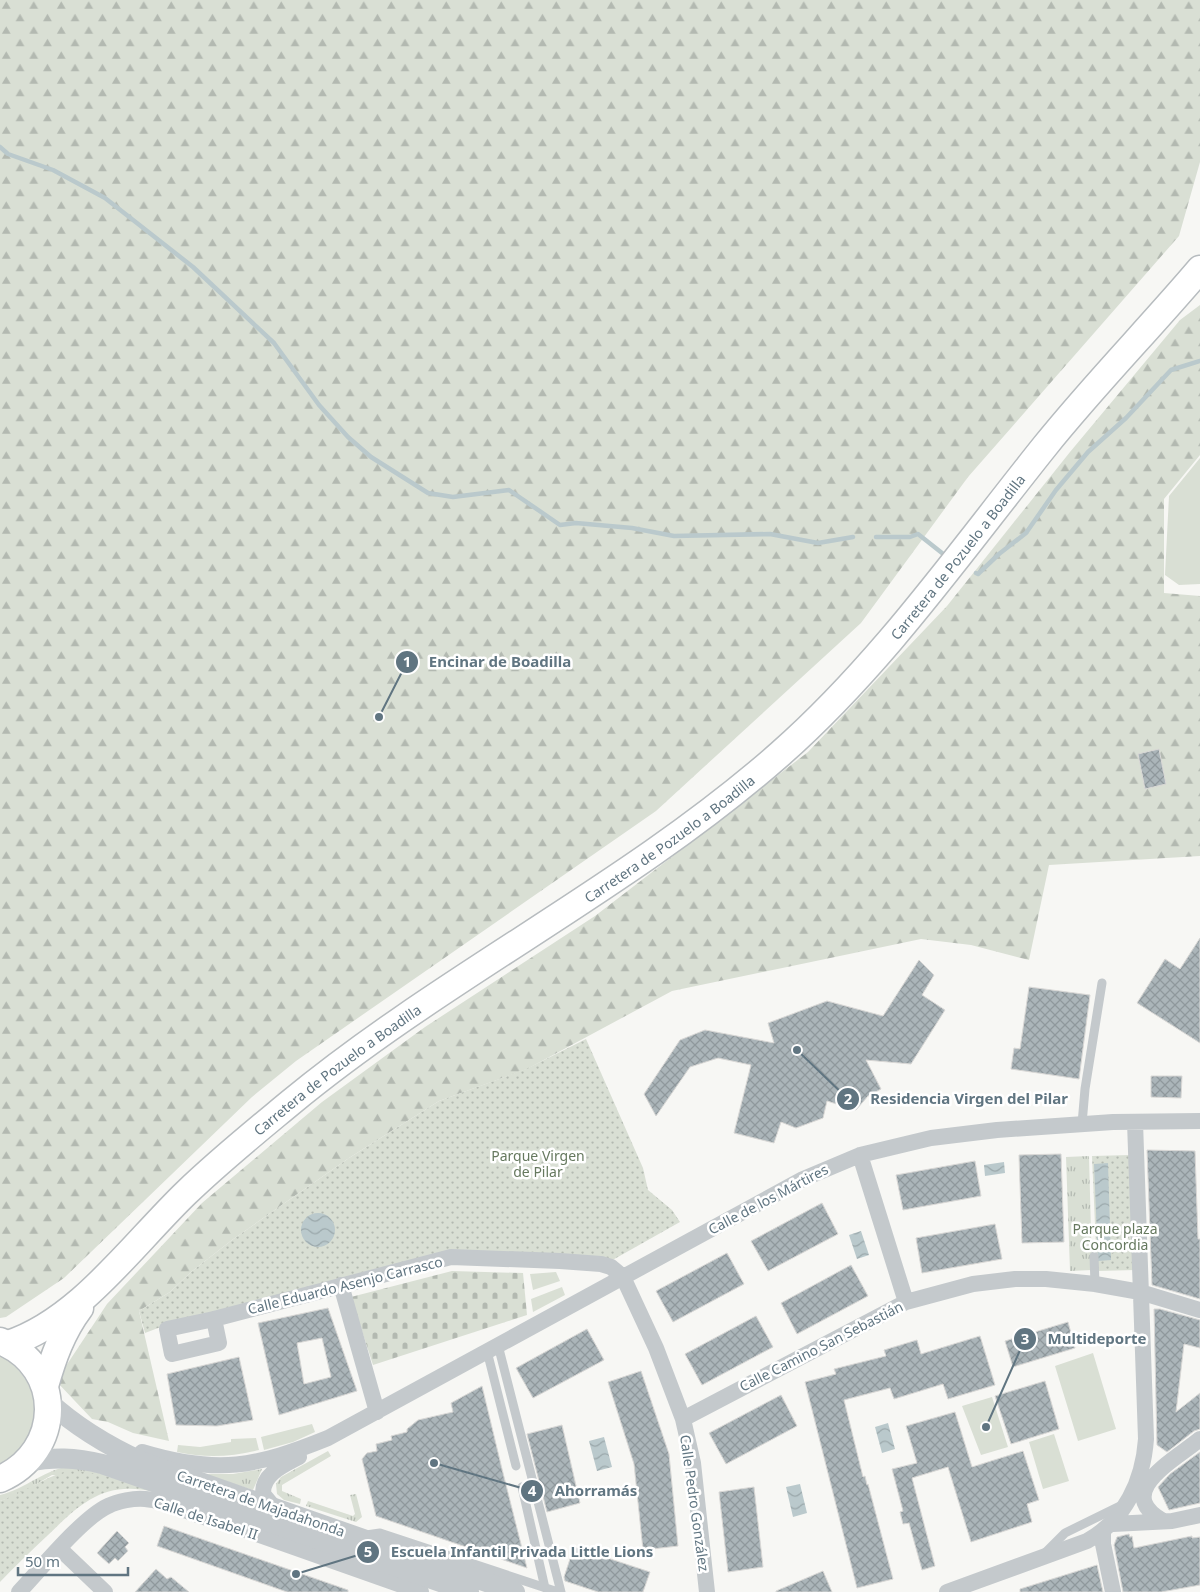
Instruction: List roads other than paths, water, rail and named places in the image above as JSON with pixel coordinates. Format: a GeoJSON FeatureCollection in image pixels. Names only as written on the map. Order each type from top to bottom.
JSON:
{"type":"FeatureCollection","features":[{"type":"Feature","properties":{"kind":"main road","name":"Carretera de Pozuelo a Boadilla"},"geometry":{"type":"LineString","coordinates":[[4,1342],[46,1328],[95,1286],[187,1192],[306,1090],[398,1022],[634,866],[731,796],[784,750],[862,672],[947,573],[1097,382],[1168,309],[1200,269]]}},
{"type":"Feature","properties":{"kind":"main road","name":"Carretera de Pozuelo a Boadilla"},"geometry":{"type":"LineString","coordinates":[[1168,309],[1200,286]]}},
{"type":"Feature","properties":{"kind":"main road","name":"Carretera de Pozuelo a Boadilla"},"geometry":{"type":"LineString","coordinates":[[26,1462],[35,1452],[46,1427],[46,1394],[55,1352],[68,1324],[95,1286]]}},
{"type":"Feature","properties":{"kind":"main road"},"geometry":{"type":"LineString","coordinates":[[4,1342],[31,1361],[46,1394]]}},
{"type":"Feature","properties":{"kind":"main road"},"geometry":{"type":"LineString","coordinates":[[0,1479],[26,1462]]}},
{"type":"Feature","properties":{"kind":"street","name":"Calle de los Mártires"},"geometry":{"type":"LineString","coordinates":[[273,1506],[263,1494],[263,1488],[272,1474],[328,1438],[803,1179],[860,1155],[931,1138],[997,1130],[1082,1124],[1200,1121]]}},
{"type":"Feature","properties":{"kind":"street"},"geometry":{"type":"LineString","coordinates":[[1113,1592],[1103,1544],[1108,1528],[1126,1504],[1137,1484],[1145,1454],[1134,1122]]}},
{"type":"Feature","properties":{"kind":"street"},"geometry":{"type":"LineString","coordinates":[[860,1155],[906,1302]]}},
{"type":"Feature","properties":{"kind":"street","name":"Calle Eduardo Asenjo Carrasco"},"geometry":{"type":"LineString","coordinates":[[214,1319],[451,1257],[601,1264],[611,1268],[623,1277]]}},
{"type":"Feature","properties":{"kind":"street","name":"Calle Pedro González"},"geometry":{"type":"LineString","coordinates":[[623,1277],[656,1348],[683,1420],[693,1463],[707,1592]]}},
{"type":"Feature","properties":{"kind":"street","name":"Calle Camino San Sebastián"},"geometry":{"type":"LineString","coordinates":[[683,1420],[906,1302],[973,1284],[1015,1279],[1046,1278],[1140,1292],[1200,1310]]}},
{"type":"Feature","properties":{"kind":"street"},"geometry":{"type":"LineString","coordinates":[[341,1285],[377,1412]]}},
{"type":"Feature","properties":{"kind":"street","name":"Carretera de Majadahonda"},"geometry":{"type":"LineString","coordinates":[[46,1394],[83,1429],[120,1452],[143,1462],[515,1592]]}},
{"type":"Feature","properties":{"kind":"street","name":"Calle de los Mártires"},"geometry":{"type":"LineString","coordinates":[[83,1429],[136,1451],[202,1466],[223,1466],[264,1460],[286,1455],[328,1438]]}},
{"type":"Feature","properties":{"kind":"street"},"geometry":{"type":"LineString","coordinates":[[1163,1521],[1147,1509],[1143,1495],[1144,1487],[1151,1478],[1200,1439]]}},
{"type":"Feature","properties":{"kind":"street"},"geometry":{"type":"LineString","coordinates":[[1145,1454],[1169,1465]]}},
{"type":"Feature","properties":{"kind":"street","name":"Carretera de Majadahonda"},"geometry":{"type":"LineString","coordinates":[[26,1462],[55,1457],[82,1459],[176,1489],[469,1592]]}},
{"type":"Feature","properties":{"kind":"street","name":"Calle de Isabel II"},"geometry":{"type":"LineString","coordinates":[[19,1592],[90,1519],[107,1506],[130,1500],[145,1499],[161,1502],[207,1519],[223,1522],[420,1592]]}},
{"type":"Feature","properties":{"kind":"street"},"geometry":{"type":"LineString","coordinates":[[947,1592],[1087,1540],[1108,1528],[1172,1521],[1200,1515]]}},
{"type":"Feature","properties":{"kind":"street"},"geometry":{"type":"LineString","coordinates":[[60,1549],[104,1592]]}},
{"type":"Feature","properties":{"kind":"lane"},"geometry":{"type":"LineString","coordinates":[[1082,1124],[1085,1089],[1102,983]]}},
{"type":"Feature","properties":{"kind":"lane"},"geometry":{"type":"LineString","coordinates":[[1094,1256],[1094,1284]]}},
{"type":"Feature","properties":{"kind":"lane"},"geometry":{"type":"LineString","coordinates":[[492,1348],[516,1466]]}},
{"type":"Feature","properties":{"kind":"lane"},"geometry":{"type":"LineString","coordinates":[[492,1348],[560,1592]]}},
{"type":"Feature","properties":{"kind":"lane"},"geometry":{"type":"LineString","coordinates":[[522,1487],[545,1588]]}},
{"type":"Feature","properties":{"kind":"lane"},"geometry":{"type":"LineString","coordinates":[[176,1489],[197,1501],[223,1522]]}},
{"type":"Feature","properties":{"kind":"lane"},"geometry":{"type":"LineString","coordinates":[[1042,1557],[1065,1533],[1126,1504]]}},
{"type":"Feature","properties":{"kind":"lane"},"geometry":{"type":"LineString","coordinates":[[357,1536],[380,1533],[560,1592]]}},
{"type":"Feature","properties":{"kind":"water"},"geometry":{"type":"Polygon","coordinates":[[[1004,1162],[1005,1173],[985,1176],[984,1165],[1004,1162]]]}},
{"type":"Feature","properties":{"kind":"water"},"geometry":{"type":"Polygon","coordinates":[[[1108,1163],[1111,1260],[1098,1261],[1094,1164],[1108,1163]]]}},
{"type":"Feature","properties":{"kind":"water"},"geometry":{"type":"Polygon","coordinates":[[[318,1213],[330,1218],[335,1230],[330,1242],[318,1247],[306,1242],[301,1230],[306,1218],[318,1213]]]}},
{"type":"Feature","properties":{"kind":"water"},"geometry":{"type":"Polygon","coordinates":[[[861,1231],[869,1255],[857,1259],[849,1235],[861,1231]]]}},
{"type":"Feature","properties":{"kind":"water"},"geometry":{"type":"Polygon","coordinates":[[[888,1423],[895,1449],[882,1453],[875,1427],[888,1423]]]}},
{"type":"Feature","properties":{"kind":"water"},"geometry":{"type":"Polygon","coordinates":[[[604,1437],[612,1467],[597,1471],[589,1441],[604,1437]]]}},
{"type":"Feature","properties":{"kind":"water"},"geometry":{"type":"Polygon","coordinates":[[[800,1484],[807,1513],[793,1517],[786,1487],[800,1484]]]}},
{"type":"Feature","properties":{"kind":"waterway"},"geometry":{"type":"LineString","coordinates":[[0,147],[8,154],[53,170],[105,198],[193,267],[274,343],[319,405],[348,437],[371,457],[428,493],[453,497],[509,490],[560,525],[576,523],[632,528],[674,536],[770,534],[818,543],[853,537]]}},
{"type":"Feature","properties":{"kind":"waterway"},"geometry":{"type":"LineString","coordinates":[[976,573],[978,574],[999,554],[1026,533],[1056,490],[1088,452],[1126,418],[1171,370],[1200,361]]}},
{"type":"Feature","properties":{"kind":"waterway"},"geometry":{"type":"LineString","coordinates":[[876,537],[910,537],[918,534],[942,553]]}},
{"type":"Feature","properties":{"kind":"place","name":"Encinar de Boadilla"},"geometry":{"type":"Point","coordinates":[379,717]}},
{"type":"Feature","properties":{"kind":"place","name":"Residencia Virgen del Pilar"},"geometry":{"type":"Point","coordinates":[797,1050]}},
{"type":"Feature","properties":{"kind":"place","name":"Multideporte"},"geometry":{"type":"Point","coordinates":[986,1427]}},
{"type":"Feature","properties":{"kind":"place","name":"Ahorramás"},"geometry":{"type":"Point","coordinates":[434,1463]}},
{"type":"Feature","properties":{"kind":"place","name":"Escuela Infantil Privada Little Lions"},"geometry":{"type":"Point","coordinates":[296,1574]}},
{"type":"Feature","properties":{"kind":"park label","name":"Parque Virgen de Pilar"},"geometry":{"type":"Point","coordinates":[538,1164]}},
{"type":"Feature","properties":{"kind":"park label","name":"Parque plaza Concordia"},"geometry":{"type":"Point","coordinates":[1115,1236]}}]}
